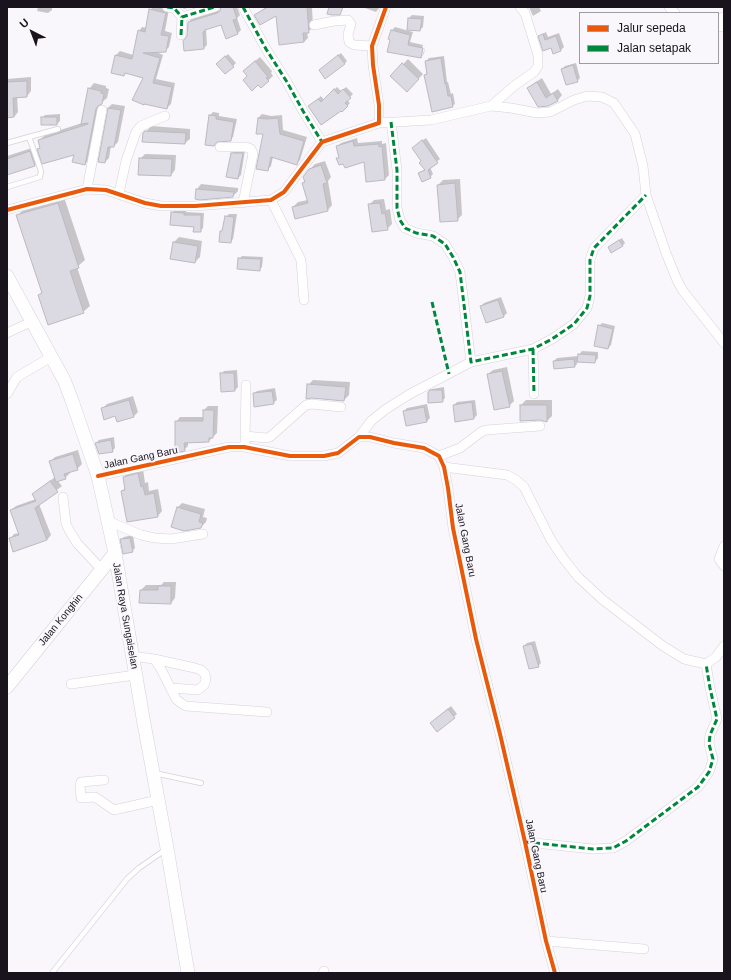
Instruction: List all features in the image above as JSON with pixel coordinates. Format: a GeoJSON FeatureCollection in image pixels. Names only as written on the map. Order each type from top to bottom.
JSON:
{"type":"FeatureCollection","features":[{"type":"Feature","properties":{"kind":"main road","name":"Jalan Raya Sungaiselan"},"geometry":{"type":"LineString","coordinates":[[7,276],[64,380],[98,476],[115,553],[152,773],[167,848],[188,973]]}},
{"type":"Feature","properties":{"kind":"main road","name":"Jalan Konghin"},"geometry":{"type":"LineString","coordinates":[[7,687],[115,553]]}},
{"type":"Feature","properties":{"kind":"street"},"geometry":{"type":"LineString","coordinates":[[167,7],[174,8],[182,18],[181,35]]}},
{"type":"Feature","properties":{"kind":"street"},"geometry":{"type":"LineString","coordinates":[[182,18],[215,7]]}},
{"type":"Feature","properties":{"kind":"street"},"geometry":{"type":"LineString","coordinates":[[243,7],[266,49],[322,142]]}},
{"type":"Feature","properties":{"kind":"street"},"geometry":{"type":"LineString","coordinates":[[379,123],[380,105],[373,65],[372,46],[386,7]]}},
{"type":"Feature","properties":{"kind":"street"},"geometry":{"type":"LineString","coordinates":[[491,106],[514,86],[534,72],[538,66],[538,55],[535,43],[525,13],[520,7]]}},
{"type":"Feature","properties":{"kind":"street"},"geometry":{"type":"LineString","coordinates":[[314,25],[348,20],[351,24],[348,34],[349,42],[354,45],[372,46]]}},
{"type":"Feature","properties":{"kind":"street"},"geometry":{"type":"LineString","coordinates":[[7,210],[87,189],[106,190],[145,203],[162,206],[195,206],[271,200],[284,192],[322,142],[379,123],[431,120],[491,106],[536,113],[550,112],[574,100],[588,96],[602,97],[614,103],[635,134],[643,166],[646,195],[677,280],[683,291],[724,343]]}},
{"type":"Feature","properties":{"kind":"street"},"geometry":{"type":"LineString","coordinates":[[87,189],[102,110]]}},
{"type":"Feature","properties":{"kind":"street"},"geometry":{"type":"LineString","coordinates":[[119,194],[126,161],[136,132],[141,126],[165,116]]}},
{"type":"Feature","properties":{"kind":"street"},"geometry":{"type":"LineString","coordinates":[[391,122],[397,170],[397,208],[400,220],[405,228],[416,233],[433,236],[445,244],[453,257],[460,272],[471,362]]}},
{"type":"Feature","properties":{"kind":"street"},"geometry":{"type":"LineString","coordinates":[[220,147],[246,147],[251,150],[253,154],[243,203]]}},
{"type":"Feature","properties":{"kind":"street","name":"Jalan Gang Baru"},"geometry":{"type":"LineString","coordinates":[[98,476],[229,447],[244,447],[290,456],[324,456],[338,453],[359,438],[371,421],[386,409],[410,394],[471,362],[533,349],[552,339],[574,324],[587,308],[590,296],[590,260],[594,248],[646,195]]}},
{"type":"Feature","properties":{"kind":"street"},"geometry":{"type":"LineString","coordinates":[[271,200],[301,260],[304,300]]}},
{"type":"Feature","properties":{"kind":"street"},"geometry":{"type":"LineString","coordinates":[[7,333],[31,322]]}},
{"type":"Feature","properties":{"kind":"street"},"geometry":{"type":"LineString","coordinates":[[533,349],[534,394]]}},
{"type":"Feature","properties":{"kind":"street"},"geometry":{"type":"LineString","coordinates":[[7,394],[17,377],[51,357]]}},
{"type":"Feature","properties":{"kind":"street"},"geometry":{"type":"LineString","coordinates":[[244,447],[246,436],[246,385]]}},
{"type":"Feature","properties":{"kind":"street"},"geometry":{"type":"LineString","coordinates":[[246,436],[270,437],[306,405],[311,404],[341,407]]}},
{"type":"Feature","properties":{"kind":"street"},"geometry":{"type":"LineString","coordinates":[[359,438],[370,437],[394,444],[424,448],[439,456],[460,448],[481,432],[486,430],[540,426]]}},
{"type":"Feature","properties":{"kind":"street","name":"Jalan Gang Baru"},"geometry":{"type":"LineString","coordinates":[[439,456],[444,467],[453,528],[476,639],[500,734],[546,941],[555,973]]}},
{"type":"Feature","properties":{"kind":"street"},"geometry":{"type":"LineString","coordinates":[[444,467],[507,476],[516,480],[524,487],[562,558],[578,577],[603,600],[663,646],[684,659],[706,664]]}},
{"type":"Feature","properties":{"kind":"street"},"geometry":{"type":"LineString","coordinates":[[63,497],[66,524],[70,532],[77,543],[102,570]]}},
{"type":"Feature","properties":{"kind":"street"},"geometry":{"type":"LineString","coordinates":[[108,520],[141,535],[155,538],[171,539],[203,534]]}},
{"type":"Feature","properties":{"kind":"street"},"geometry":{"type":"LineString","coordinates":[[724,546],[719,559],[724,566]]}},
{"type":"Feature","properties":{"kind":"street"},"geometry":{"type":"LineString","coordinates":[[706,664],[716,656],[724,646]]}},
{"type":"Feature","properties":{"kind":"street"},"geometry":{"type":"LineString","coordinates":[[132,656],[195,668],[201,670],[205,674],[206,680],[204,685],[198,690],[172,688]]}},
{"type":"Feature","properties":{"kind":"street"},"geometry":{"type":"LineString","coordinates":[[154,659],[172,688],[176,699],[186,706],[267,712]]}},
{"type":"Feature","properties":{"kind":"street"},"geometry":{"type":"LineString","coordinates":[[525,842],[593,849],[613,848],[626,841],[698,787],[709,772],[713,759],[709,744],[710,735],[717,719],[706,664]]}},
{"type":"Feature","properties":{"kind":"street"},"geometry":{"type":"LineString","coordinates":[[71,684],[135,674]]}},
{"type":"Feature","properties":{"kind":"street"},"geometry":{"type":"LineString","coordinates":[[104,780],[81,782],[81,798],[95,798],[114,810],[158,800]]}},
{"type":"Feature","properties":{"kind":"street"},"geometry":{"type":"LineString","coordinates":[[546,941],[644,949]]}},
{"type":"Feature","properties":{"kind":"lane"},"geometry":{"type":"LineString","coordinates":[[7,143],[58,129]]}},
{"type":"Feature","properties":{"kind":"lane"},"geometry":{"type":"LineString","coordinates":[[7,187],[40,177],[40,171],[29,137]]}},
{"type":"Feature","properties":{"kind":"lane"},"geometry":{"type":"LineString","coordinates":[[152,773],[201,783]]}},
{"type":"Feature","properties":{"kind":"lane"},"geometry":{"type":"LineString","coordinates":[[52,973],[128,879],[167,848]]}},
{"type":"Feature","properties":{"kind":"building"},"geometry":{"type":"Polygon","coordinates":[[[221,7],[233,7],[237,19],[233,20],[238,34],[226,39],[221,25],[205,30],[203,32],[204,49],[184,51],[183,41],[187,36],[188,22],[217,13],[220,11],[221,7]]]}},
{"type":"Feature","properties":{"kind":"building"},"geometry":{"type":"Polygon","coordinates":[[[268,7],[307,7],[309,33],[303,33],[304,42],[279,45],[276,16],[260,25],[254,15],[268,7]]]}},
{"type":"Feature","properties":{"kind":"building"},"geometry":{"type":"Polygon","coordinates":[[[329,7],[343,7],[340,15],[332,15],[327,14],[329,7]]]}},
{"type":"Feature","properties":{"kind":"building"},"geometry":{"type":"Polygon","coordinates":[[[149,9],[166,13],[161,35],[169,36],[166,52],[143,53],[160,58],[153,83],[172,87],[167,109],[144,105],[132,100],[143,78],[125,73],[124,76],[111,73],[115,55],[132,59],[138,30],[145,32],[149,9]]]}},
{"type":"Feature","properties":{"kind":"building"},"geometry":{"type":"Polygon","coordinates":[[[408,18],[422,19],[420,31],[407,30],[408,18]]]}},
{"type":"Feature","properties":{"kind":"building"},"geometry":{"type":"Polygon","coordinates":[[[391,30],[410,35],[408,45],[423,48],[421,58],[387,52],[390,40],[388,39],[391,30]]]}},
{"type":"Feature","properties":{"kind":"building"},"geometry":{"type":"Polygon","coordinates":[[[543,34],[545,40],[556,36],[561,51],[553,54],[551,48],[543,51],[538,36],[543,34]]]}},
{"type":"Feature","properties":{"kind":"building"},"geometry":{"type":"Polygon","coordinates":[[[338,55],[345,64],[325,79],[319,70],[338,55]]]}},
{"type":"Feature","properties":{"kind":"building"},"geometry":{"type":"Polygon","coordinates":[[[225,56],[234,67],[225,74],[216,64],[225,56]]]}},
{"type":"Feature","properties":{"kind":"building"},"geometry":{"type":"Polygon","coordinates":[[[441,58],[445,84],[448,96],[451,96],[453,107],[432,112],[424,75],[427,74],[425,61],[441,58]]]}},
{"type":"Feature","properties":{"kind":"building"},"geometry":{"type":"Polygon","coordinates":[[[255,61],[268,77],[266,78],[269,81],[261,88],[258,85],[252,91],[243,80],[247,76],[243,71],[255,61]]]}},
{"type":"Feature","properties":{"kind":"building"},"geometry":{"type":"Polygon","coordinates":[[[402,63],[419,79],[407,92],[390,76],[402,63]]]}},
{"type":"Feature","properties":{"kind":"building"},"geometry":{"type":"Polygon","coordinates":[[[573,65],[578,82],[566,85],[561,69],[573,65]]]}},
{"type":"Feature","properties":{"kind":"building"},"geometry":{"type":"Polygon","coordinates":[[[27,81],[27,97],[13,98],[14,117],[7,118],[7,82],[27,81]]]}},
{"type":"Feature","properties":{"kind":"building"},"geometry":{"type":"Polygon","coordinates":[[[537,82],[546,98],[553,93],[558,101],[548,106],[538,107],[527,88],[537,82]]]}},
{"type":"Feature","properties":{"kind":"building"},"geometry":{"type":"Polygon","coordinates":[[[88,88],[101,91],[101,93],[104,94],[102,104],[96,109],[85,165],[72,162],[74,155],[42,164],[37,149],[40,148],[38,140],[88,124],[81,124],[88,88]]]}},
{"type":"Feature","properties":{"kind":"building"},"geometry":{"type":"Polygon","coordinates":[[[334,89],[338,94],[343,89],[351,98],[345,103],[348,106],[342,112],[341,111],[321,125],[308,106],[318,99],[321,102],[334,89]]]}},
{"type":"Feature","properties":{"kind":"building"},"geometry":{"type":"Polygon","coordinates":[[[108,108],[121,110],[114,147],[108,147],[105,163],[98,162],[108,108]]]}},
{"type":"Feature","properties":{"kind":"building"},"geometry":{"type":"Polygon","coordinates":[[[209,115],[216,116],[216,119],[234,122],[231,141],[217,142],[214,146],[205,145],[209,115]]]}},
{"type":"Feature","properties":{"kind":"building"},"geometry":{"type":"Polygon","coordinates":[[[41,117],[57,117],[57,125],[41,125],[41,117]]]}},
{"type":"Feature","properties":{"kind":"building"},"geometry":{"type":"Polygon","coordinates":[[[258,118],[278,118],[280,134],[304,141],[297,165],[271,157],[268,171],[256,169],[263,134],[256,134],[258,118]]]}},
{"type":"Feature","properties":{"kind":"building"},"geometry":{"type":"Polygon","coordinates":[[[145,131],[186,133],[185,144],[142,142],[143,133],[145,131]]]}},
{"type":"Feature","properties":{"kind":"building"},"geometry":{"type":"Polygon","coordinates":[[[422,140],[438,163],[428,170],[431,178],[422,182],[418,173],[425,170],[419,163],[421,161],[412,148],[422,140]]]}},
{"type":"Feature","properties":{"kind":"building"},"geometry":{"type":"Polygon","coordinates":[[[353,141],[354,146],[379,144],[379,147],[382,146],[385,180],[366,182],[364,162],[345,168],[343,164],[339,165],[336,158],[339,158],[336,146],[353,141]]]}},
{"type":"Feature","properties":{"kind":"building"},"geometry":{"type":"Polygon","coordinates":[[[30,151],[35,166],[7,175],[7,159],[30,151]]]}},
{"type":"Feature","properties":{"kind":"building"},"geometry":{"type":"Polygon","coordinates":[[[231,153],[243,153],[238,179],[226,177],[231,153]]]}},
{"type":"Feature","properties":{"kind":"building"},"geometry":{"type":"Polygon","coordinates":[[[139,158],[172,159],[171,176],[138,175],[139,158]]]}},
{"type":"Feature","properties":{"kind":"building"},"geometry":{"type":"Polygon","coordinates":[[[321,165],[327,183],[323,184],[328,211],[295,219],[292,207],[308,203],[302,183],[305,182],[303,177],[309,169],[321,165]]]}},
{"type":"Feature","properties":{"kind":"building"},"geometry":{"type":"Polygon","coordinates":[[[455,183],[458,221],[440,222],[437,185],[455,183]]]}},
{"type":"Feature","properties":{"kind":"building"},"geometry":{"type":"Polygon","coordinates":[[[196,189],[234,192],[233,197],[200,200],[195,199],[196,189]]]}},
{"type":"Feature","properties":{"kind":"building"},"geometry":{"type":"Polygon","coordinates":[[[58,203],[79,268],[70,271],[84,313],[48,325],[38,295],[42,293],[16,215],[58,203]]]}},
{"type":"Feature","properties":{"kind":"building"},"geometry":{"type":"Polygon","coordinates":[[[380,203],[382,214],[385,213],[388,230],[372,232],[368,204],[380,203]]]}},
{"type":"Feature","properties":{"kind":"building"},"geometry":{"type":"Polygon","coordinates":[[[171,212],[184,213],[184,215],[201,215],[201,232],[193,232],[194,227],[170,225],[171,212]]]}},
{"type":"Feature","properties":{"kind":"building"},"geometry":{"type":"Polygon","coordinates":[[[225,216],[234,217],[231,243],[219,242],[220,231],[222,231],[225,216]]]}},
{"type":"Feature","properties":{"kind":"building"},"geometry":{"type":"Polygon","coordinates":[[[619,240],[623,246],[611,253],[608,247],[619,240]]]}},
{"type":"Feature","properties":{"kind":"building"},"geometry":{"type":"Polygon","coordinates":[[[173,242],[198,246],[195,263],[170,259],[173,242]]]}},
{"type":"Feature","properties":{"kind":"building"},"geometry":{"type":"Polygon","coordinates":[[[238,258],[261,259],[260,271],[237,269],[238,258]]]}},
{"type":"Feature","properties":{"kind":"building"},"geometry":{"type":"Polygon","coordinates":[[[498,300],[504,317],[486,323],[480,306],[498,300]]]}},
{"type":"Feature","properties":{"kind":"building"},"geometry":{"type":"Polygon","coordinates":[[[598,325],[613,329],[608,349],[594,346],[598,325]]]}},
{"type":"Feature","properties":{"kind":"building"},"geometry":{"type":"Polygon","coordinates":[[[578,354],[596,355],[595,363],[577,362],[578,354]]]}},
{"type":"Feature","properties":{"kind":"building"},"geometry":{"type":"Polygon","coordinates":[[[574,359],[575,367],[554,369],[553,361],[574,359]]]}},
{"type":"Feature","properties":{"kind":"building"},"geometry":{"type":"Polygon","coordinates":[[[502,371],[510,407],[494,410],[487,374],[502,371]]]}},
{"type":"Feature","properties":{"kind":"building"},"geometry":{"type":"Polygon","coordinates":[[[220,373],[234,373],[235,391],[221,392],[220,373]]]}},
{"type":"Feature","properties":{"kind":"building"},"geometry":{"type":"Polygon","coordinates":[[[307,384],[346,387],[344,401],[312,398],[306,399],[307,384]]]}},
{"type":"Feature","properties":{"kind":"building"},"geometry":{"type":"Polygon","coordinates":[[[430,390],[442,390],[443,402],[428,403],[428,392],[430,390]]]}},
{"type":"Feature","properties":{"kind":"building"},"geometry":{"type":"Polygon","coordinates":[[[272,391],[274,404],[254,407],[253,393],[272,391]]]}},
{"type":"Feature","properties":{"kind":"building"},"geometry":{"type":"Polygon","coordinates":[[[129,400],[134,417],[117,422],[115,416],[104,420],[101,408],[129,400]]]}},
{"type":"Feature","properties":{"kind":"building"},"geometry":{"type":"Polygon","coordinates":[[[472,402],[474,419],[455,422],[453,405],[472,402]]]}},
{"type":"Feature","properties":{"kind":"building"},"geometry":{"type":"Polygon","coordinates":[[[520,405],[547,405],[547,422],[540,420],[520,421],[520,405]]]}},
{"type":"Feature","properties":{"kind":"building"},"geometry":{"type":"Polygon","coordinates":[[[424,407],[427,422],[406,426],[403,411],[424,407]]]}},
{"type":"Feature","properties":{"kind":"building"},"geometry":{"type":"Polygon","coordinates":[[[203,410],[214,410],[213,438],[209,438],[209,442],[184,443],[185,451],[175,453],[175,421],[203,421],[203,410]]]}},
{"type":"Feature","properties":{"kind":"building"},"geometry":{"type":"Polygon","coordinates":[[[111,440],[113,452],[99,454],[95,443],[111,440]]]}},
{"type":"Feature","properties":{"kind":"building"},"geometry":{"type":"Polygon","coordinates":[[[73,454],[78,470],[64,474],[66,479],[56,482],[49,461],[73,454]]]}},
{"type":"Feature","properties":{"kind":"building"},"geometry":{"type":"Polygon","coordinates":[[[138,473],[141,487],[143,486],[145,495],[154,493],[158,517],[127,522],[121,491],[125,490],[123,477],[138,473]]]}},
{"type":"Feature","properties":{"kind":"building"},"geometry":{"type":"Polygon","coordinates":[[[50,481],[58,492],[35,508],[47,540],[13,552],[9,538],[19,535],[10,510],[36,501],[32,494],[50,481]]]}},
{"type":"Feature","properties":{"kind":"building"},"geometry":{"type":"Polygon","coordinates":[[[177,507],[201,514],[199,522],[203,523],[201,528],[184,531],[171,527],[177,507]]]}},
{"type":"Feature","properties":{"kind":"building"},"geometry":{"type":"Polygon","coordinates":[[[130,538],[133,552],[123,554],[120,539],[130,538]]]}},
{"type":"Feature","properties":{"kind":"building"},"geometry":{"type":"Polygon","coordinates":[[[158,586],[171,586],[171,604],[139,603],[140,590],[158,590],[158,586]]]}},
{"type":"Feature","properties":{"kind":"building"},"geometry":{"type":"Polygon","coordinates":[[[532,644],[539,667],[529,669],[523,646],[532,644]]]}},
{"type":"Feature","properties":{"kind":"building"},"geometry":{"type":"Polygon","coordinates":[[[448,709],[455,718],[437,732],[430,723],[448,709]]]}},
{"type":"Feature","properties":{"kind":"marked path"},"geometry":{"type":"LineString","coordinates":[[167,7],[174,8],[182,17]]}},
{"type":"Feature","properties":{"kind":"marked path"},"geometry":{"type":"LineString","coordinates":[[181,35],[182,17],[215,7]]}},
{"type":"Feature","properties":{"kind":"marked path"},"geometry":{"type":"LineString","coordinates":[[243,7],[266,49],[322,142]]}},
{"type":"Feature","properties":{"kind":"marked path"},"geometry":{"type":"LineString","coordinates":[[391,122],[397,170],[397,208],[400,220],[405,228],[416,233],[433,236],[445,244],[453,257],[460,272],[471,362],[533,349],[552,339],[574,324],[587,308],[590,296],[590,260],[594,248],[646,195]]}},
{"type":"Feature","properties":{"kind":"marked path"},"geometry":{"type":"LineString","coordinates":[[432,302],[449,374]]}},
{"type":"Feature","properties":{"kind":"marked path"},"geometry":{"type":"LineString","coordinates":[[533,349],[534,394]]}},
{"type":"Feature","properties":{"kind":"marked path"},"geometry":{"type":"LineString","coordinates":[[525,842],[593,849],[613,848],[626,841],[698,787],[709,772],[713,759],[709,744],[710,735],[717,719],[706,664]]}},
{"type":"Feature","properties":{"kind":"cycle path"},"geometry":{"type":"LineString","coordinates":[[7,210],[87,189],[106,190],[145,203],[161,206],[195,206],[271,200],[284,192],[322,142],[379,123],[379,105],[373,65],[372,46],[386,7]]}},
{"type":"Feature","properties":{"kind":"cycle path"},"geometry":{"type":"LineString","coordinates":[[98,476],[229,447],[244,447],[290,456],[324,456],[338,453],[359,437],[370,437],[424,448],[439,456],[444,467],[453,528],[476,639],[500,734],[546,941],[555,973]]}}]}
